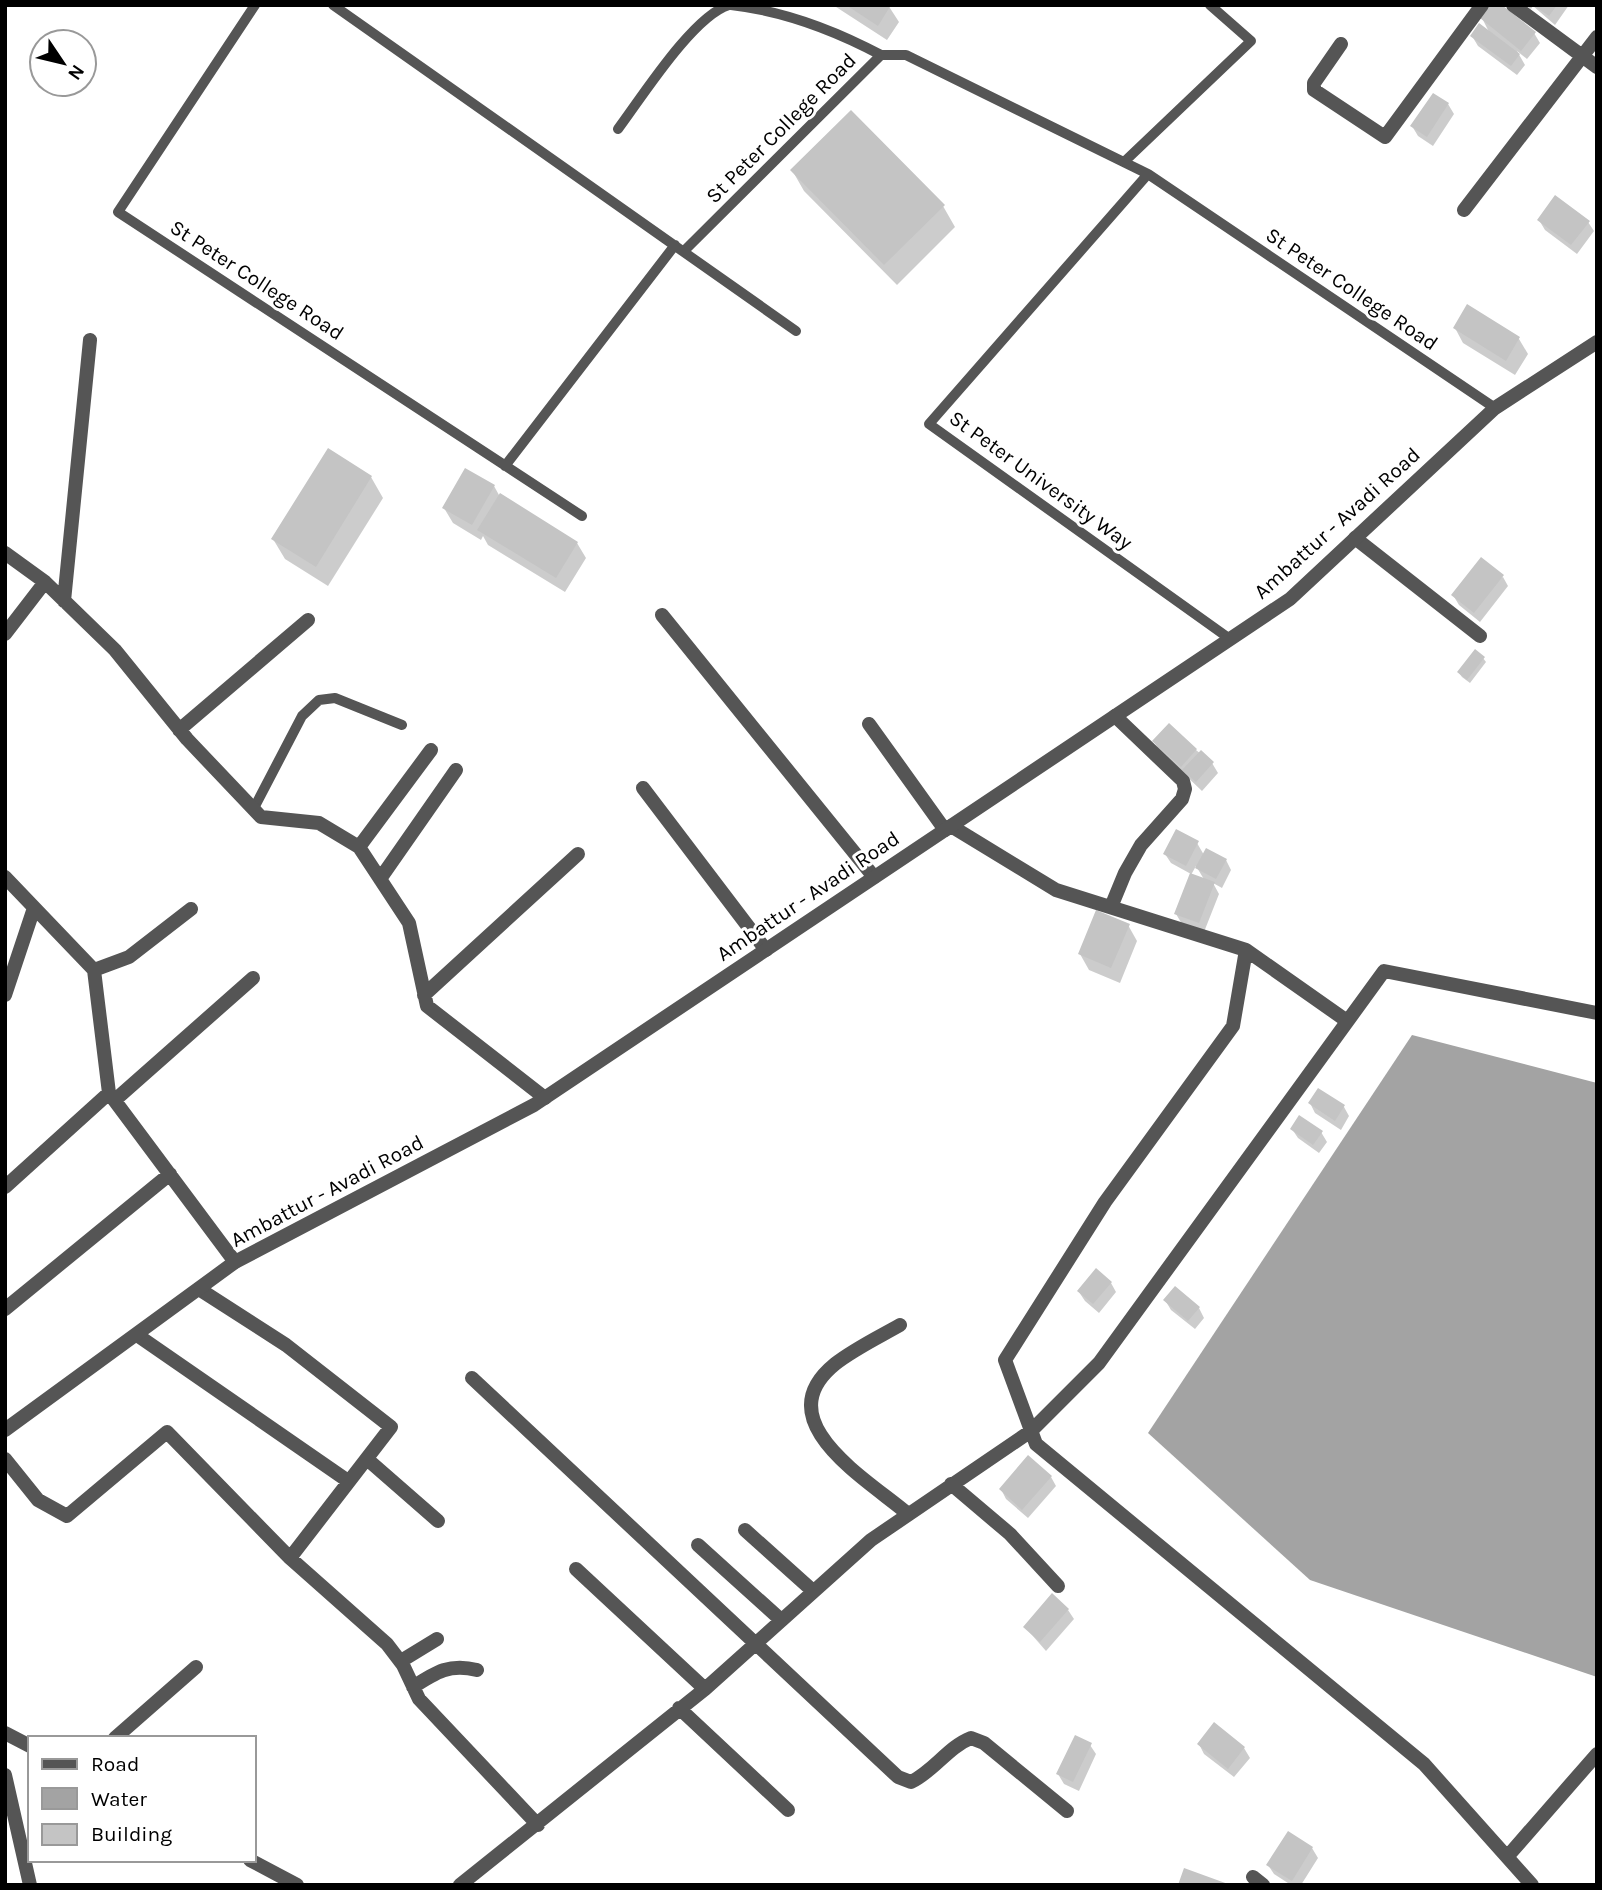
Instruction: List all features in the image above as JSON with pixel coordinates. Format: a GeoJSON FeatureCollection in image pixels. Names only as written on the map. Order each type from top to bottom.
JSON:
{"type":"FeatureCollection","features":[{"type":"Feature","properties":{"kind":"street"},"geometry":{"type":"LineString","coordinates":[[1341,44],[1314,83],[1314,90],[1385,137],[1482,5]]}},
{"type":"Feature","properties":{"kind":"street"},"geometry":{"type":"LineString","coordinates":[[1513,5],[1597,66]]}},
{"type":"Feature","properties":{"kind":"street"},"geometry":{"type":"LineString","coordinates":[[1464,210],[1597,37]]}},
{"type":"Feature","properties":{"kind":"street"},"geometry":{"type":"LineString","coordinates":[[64,601],[90,340]]}},
{"type":"Feature","properties":{"kind":"street","name":"Ambattur - Avadi Road"},"geometry":{"type":"LineString","coordinates":[[5,1430],[236,1262],[545,1098],[1290,599],[1495,408],[1597,342]]}},
{"type":"Feature","properties":{"kind":"street"},"geometry":{"type":"LineString","coordinates":[[1355,538],[1480,636]]}},
{"type":"Feature","properties":{"kind":"street"},"geometry":{"type":"LineString","coordinates":[[5,553],[45,582],[115,650],[179,730],[261,817],[319,823],[359,847],[410,923],[427,1006],[545,1098]]}},
{"type":"Feature","properties":{"kind":"street"},"geometry":{"type":"LineString","coordinates":[[5,634],[45,582]]}},
{"type":"Feature","properties":{"kind":"street"},"geometry":{"type":"LineString","coordinates":[[662,615],[874,877]]}},
{"type":"Feature","properties":{"kind":"street"},"geometry":{"type":"LineString","coordinates":[[179,730],[308,620]]}},
{"type":"Feature","properties":{"kind":"street"},"geometry":{"type":"LineString","coordinates":[[1111,907],[1125,873],[1141,845],[1182,799],[1185,789],[1183,781],[1115,716]]}},
{"type":"Feature","properties":{"kind":"street"},"geometry":{"type":"LineString","coordinates":[[869,724],[948,828],[1056,890],[1246,950],[1348,1021]]}},
{"type":"Feature","properties":{"kind":"street"},"geometry":{"type":"LineString","coordinates":[[359,847],[431,750]]}},
{"type":"Feature","properties":{"kind":"street"},"geometry":{"type":"LineString","coordinates":[[380,879],[456,770]]}},
{"type":"Feature","properties":{"kind":"street"},"geometry":{"type":"LineString","coordinates":[[643,788],[766,950]]}},
{"type":"Feature","properties":{"kind":"street"},"geometry":{"type":"LineString","coordinates":[[425,995],[578,854]]}},
{"type":"Feature","properties":{"kind":"street"},"geometry":{"type":"LineString","coordinates":[[5,877],[94,970],[112,1097],[236,1262]]}},
{"type":"Feature","properties":{"kind":"street"},"geometry":{"type":"LineString","coordinates":[[5,995],[34,908]]}},
{"type":"Feature","properties":{"kind":"street"},"geometry":{"type":"LineString","coordinates":[[94,970],[129,957],[191,909]]}},
{"type":"Feature","properties":{"kind":"street"},"geometry":{"type":"LineString","coordinates":[[1246,950],[1233,1026],[1105,1202],[1004,1360],[1036,1444],[1424,1764],[1532,1885]]}},
{"type":"Feature","properties":{"kind":"street"},"geometry":{"type":"LineString","coordinates":[[465,1883],[705,1689],[871,1539],[1031,1431],[1099,1363],[1384,971],[1597,1013]]}},
{"type":"Feature","properties":{"kind":"street"},"geometry":{"type":"LineString","coordinates":[[5,1187],[253,978]]}},
{"type":"Feature","properties":{"kind":"street"},"geometry":{"type":"LineString","coordinates":[[5,1309],[170,1174]]}},
{"type":"Feature","properties":{"kind":"street"},"geometry":{"type":"LineString","coordinates":[[199,1289],[286,1345],[391,1427],[290,1558]]}},
{"type":"Feature","properties":{"kind":"street"},"geometry":{"type":"LineString","coordinates":[[900,1325],[835,1364],[821,1379],[810,1397],[810,1405],[815,1427],[827,1446],[908,1514]]}},
{"type":"Feature","properties":{"kind":"street"},"geometry":{"type":"LineString","coordinates":[[137,1335],[348,1481]]}},
{"type":"Feature","properties":{"kind":"street"},"geometry":{"type":"LineString","coordinates":[[472,1378],[898,1777],[912,1782],[925,1775],[961,1742],[971,1738],[984,1743],[1067,1811]]}},
{"type":"Feature","properties":{"kind":"street"},"geometry":{"type":"LineString","coordinates":[[5,1459],[38,1500],[67,1516],[167,1432],[290,1558],[387,1644],[401,1661],[419,1699],[538,1825]]}},
{"type":"Feature","properties":{"kind":"street"},"geometry":{"type":"LineString","coordinates":[[367,1459],[438,1521]]}},
{"type":"Feature","properties":{"kind":"street"},"geometry":{"type":"LineString","coordinates":[[951,1484],[1010,1534],[1058,1586]]}},
{"type":"Feature","properties":{"kind":"street"},"geometry":{"type":"LineString","coordinates":[[745,1530],[813,1591]]}},
{"type":"Feature","properties":{"kind":"street"},"geometry":{"type":"LineString","coordinates":[[698,1545],[780,1619]]}},
{"type":"Feature","properties":{"kind":"street"},"geometry":{"type":"LineString","coordinates":[[576,1569],[705,1689]]}},
{"type":"Feature","properties":{"kind":"street"},"geometry":{"type":"LineString","coordinates":[[401,1661],[437,1639]]}},
{"type":"Feature","properties":{"kind":"street"},"geometry":{"type":"LineString","coordinates":[[413,1687],[440,1669],[458,1665],[477,1670]]}},
{"type":"Feature","properties":{"kind":"street"},"geometry":{"type":"LineString","coordinates":[[117,1736],[195,1667]]}},
{"type":"Feature","properties":{"kind":"street"},"geometry":{"type":"LineString","coordinates":[[679,1708],[788,1810]]}},
{"type":"Feature","properties":{"kind":"street"},"geometry":{"type":"LineString","coordinates":[[5,1734],[28,1745]]}},
{"type":"Feature","properties":{"kind":"street"},"geometry":{"type":"LineString","coordinates":[[1507,1857],[1597,1754]]}},
{"type":"Feature","properties":{"kind":"street"},"geometry":{"type":"LineString","coordinates":[[5,1776],[30,1885]]}},
{"type":"Feature","properties":{"kind":"street"},"geometry":{"type":"LineString","coordinates":[[254,1862],[297,1885]]}},
{"type":"Feature","properties":{"kind":"lane","name":"St Peter College Road"},"geometry":{"type":"LineString","coordinates":[[255,5],[118,212],[582,516]]}},
{"type":"Feature","properties":{"kind":"lane"},"geometry":{"type":"LineString","coordinates":[[333,5],[481,112],[796,331]]}},
{"type":"Feature","properties":{"kind":"lane"},"geometry":{"type":"LineString","coordinates":[[618,129],[699,24],[715,9],[730,5],[753,8],[834,30],[881,55]]}},
{"type":"Feature","properties":{"kind":"lane"},"geometry":{"type":"LineString","coordinates":[[1124,162],[1251,41],[1210,5]]}},
{"type":"Feature","properties":{"kind":"lane","name":"St Peter College Road"},"geometry":{"type":"LineString","coordinates":[[505,466],[680,248],[881,55],[906,55],[1148,174],[1495,408]]}},
{"type":"Feature","properties":{"kind":"lane","name":"St Peter University Way"},"geometry":{"type":"LineString","coordinates":[[1148,174],[929,424],[1230,639]]}},
{"type":"Feature","properties":{"kind":"lane"},"geometry":{"type":"LineString","coordinates":[[253,810],[302,716],[319,700],[335,698],[402,724]]}},
{"type":"Feature","properties":{"kind":"water"},"geometry":{"type":"Polygon","coordinates":[[[1412,1035],[1597,1083],[1597,1677],[1310,1580],[1148,1433],[1412,1035]]]}},
{"type":"Feature","properties":{"kind":"building"},"geometry":{"type":"Polygon","coordinates":[[[846,5],[891,5],[878,26],[846,5]]]}},
{"type":"Feature","properties":{"kind":"building"},"geometry":{"type":"Polygon","coordinates":[[[1490,5],[1502,5],[1536,32],[1521,51],[1480,18],[1490,5]]]}},
{"type":"Feature","properties":{"kind":"building"},"geometry":{"type":"Polygon","coordinates":[[[1533,5],[1557,5],[1549,16],[1533,5]]]}},
{"type":"Feature","properties":{"kind":"building"},"geometry":{"type":"Polygon","coordinates":[[[1479,23],[1520,54],[1511,66],[1470,36],[1479,23]]]}},
{"type":"Feature","properties":{"kind":"building"},"geometry":{"type":"Polygon","coordinates":[[[1433,93],[1449,103],[1427,137],[1410,126],[1433,93]]]}},
{"type":"Feature","properties":{"kind":"building"},"geometry":{"type":"Polygon","coordinates":[[[851,110],[945,205],[884,265],[790,170],[851,110]]]}},
{"type":"Feature","properties":{"kind":"building"},"geometry":{"type":"Polygon","coordinates":[[[1555,195],[1590,221],[1571,245],[1537,220],[1555,195]]]}},
{"type":"Feature","properties":{"kind":"building"},"geometry":{"type":"Polygon","coordinates":[[[1467,304],[1520,337],[1506,361],[1453,328],[1467,304]]]}},
{"type":"Feature","properties":{"kind":"building"},"geometry":{"type":"Polygon","coordinates":[[[328,448],[372,476],[316,567],[271,539],[328,448]]]}},
{"type":"Feature","properties":{"kind":"building"},"geometry":{"type":"Polygon","coordinates":[[[465,468],[495,485],[472,525],[442,508],[465,468]]]}},
{"type":"Feature","properties":{"kind":"building"},"geometry":{"type":"Polygon","coordinates":[[[500,493],[578,542],[556,578],[477,530],[500,493]]]}},
{"type":"Feature","properties":{"kind":"building"},"geometry":{"type":"Polygon","coordinates":[[[1481,557],[1504,575],[1474,613],[1451,595],[1481,557]]]}},
{"type":"Feature","properties":{"kind":"building"},"geometry":{"type":"Polygon","coordinates":[[[1475,649],[1485,657],[1467,680],[1457,672],[1475,649]]]}},
{"type":"Feature","properties":{"kind":"building"},"geometry":{"type":"Polygon","coordinates":[[[1169,723],[1197,749],[1181,767],[1152,741],[1169,723]]]}},
{"type":"Feature","properties":{"kind":"building"},"geometry":{"type":"Polygon","coordinates":[[[1201,750],[1214,762],[1196,782],[1182,770],[1201,750]]]}},
{"type":"Feature","properties":{"kind":"building"},"geometry":{"type":"Polygon","coordinates":[[[1176,829],[1199,841],[1186,866],[1163,854],[1176,829]]]}},
{"type":"Feature","properties":{"kind":"building"},"geometry":{"type":"Polygon","coordinates":[[[1206,848],[1227,859],[1216,879],[1195,868],[1206,848]]]}},
{"type":"Feature","properties":{"kind":"building"},"geometry":{"type":"Polygon","coordinates":[[[1190,873],[1215,882],[1199,923],[1174,914],[1190,873]]]}},
{"type":"Feature","properties":{"kind":"building"},"geometry":{"type":"Polygon","coordinates":[[[1096,910],[1130,924],[1111,968],[1078,954],[1096,910]]]}},
{"type":"Feature","properties":{"kind":"building"},"geometry":{"type":"Polygon","coordinates":[[[1318,1088],[1345,1105],[1335,1121],[1308,1103],[1318,1088]]]}},
{"type":"Feature","properties":{"kind":"building"},"geometry":{"type":"Polygon","coordinates":[[[1299,1115],[1323,1131],[1313,1145],[1290,1129],[1299,1115]]]}},
{"type":"Feature","properties":{"kind":"building"},"geometry":{"type":"Polygon","coordinates":[[[1096,1268],[1112,1282],[1093,1304],[1077,1291],[1096,1268]]]}},
{"type":"Feature","properties":{"kind":"building"},"geometry":{"type":"Polygon","coordinates":[[[1175,1286],[1200,1307],[1188,1321],[1163,1300],[1175,1286]]]}},
{"type":"Feature","properties":{"kind":"building"},"geometry":{"type":"Polygon","coordinates":[[[1028,1455],[1052,1476],[1022,1510],[999,1489],[1028,1455]]]}},
{"type":"Feature","properties":{"kind":"building"},"geometry":{"type":"Polygon","coordinates":[[[1052,1593],[1069,1609],[1040,1642],[1023,1627],[1052,1593]]]}},
{"type":"Feature","properties":{"kind":"building"},"geometry":{"type":"Polygon","coordinates":[[[1214,1722],[1245,1747],[1228,1769],[1197,1744],[1214,1722]]]}},
{"type":"Feature","properties":{"kind":"building"},"geometry":{"type":"Polygon","coordinates":[[[1075,1735],[1092,1743],[1073,1782],[1056,1774],[1075,1735]]]}},
{"type":"Feature","properties":{"kind":"building"},"geometry":{"type":"Polygon","coordinates":[[[1288,1831],[1313,1847],[1292,1881],[1266,1865],[1288,1831]]]}},
{"type":"Feature","properties":{"kind":"building"},"geometry":{"type":"Polygon","coordinates":[[[1184,1868],[1228,1884],[1228,1885],[1178,1885],[1184,1868]]]}}]}
